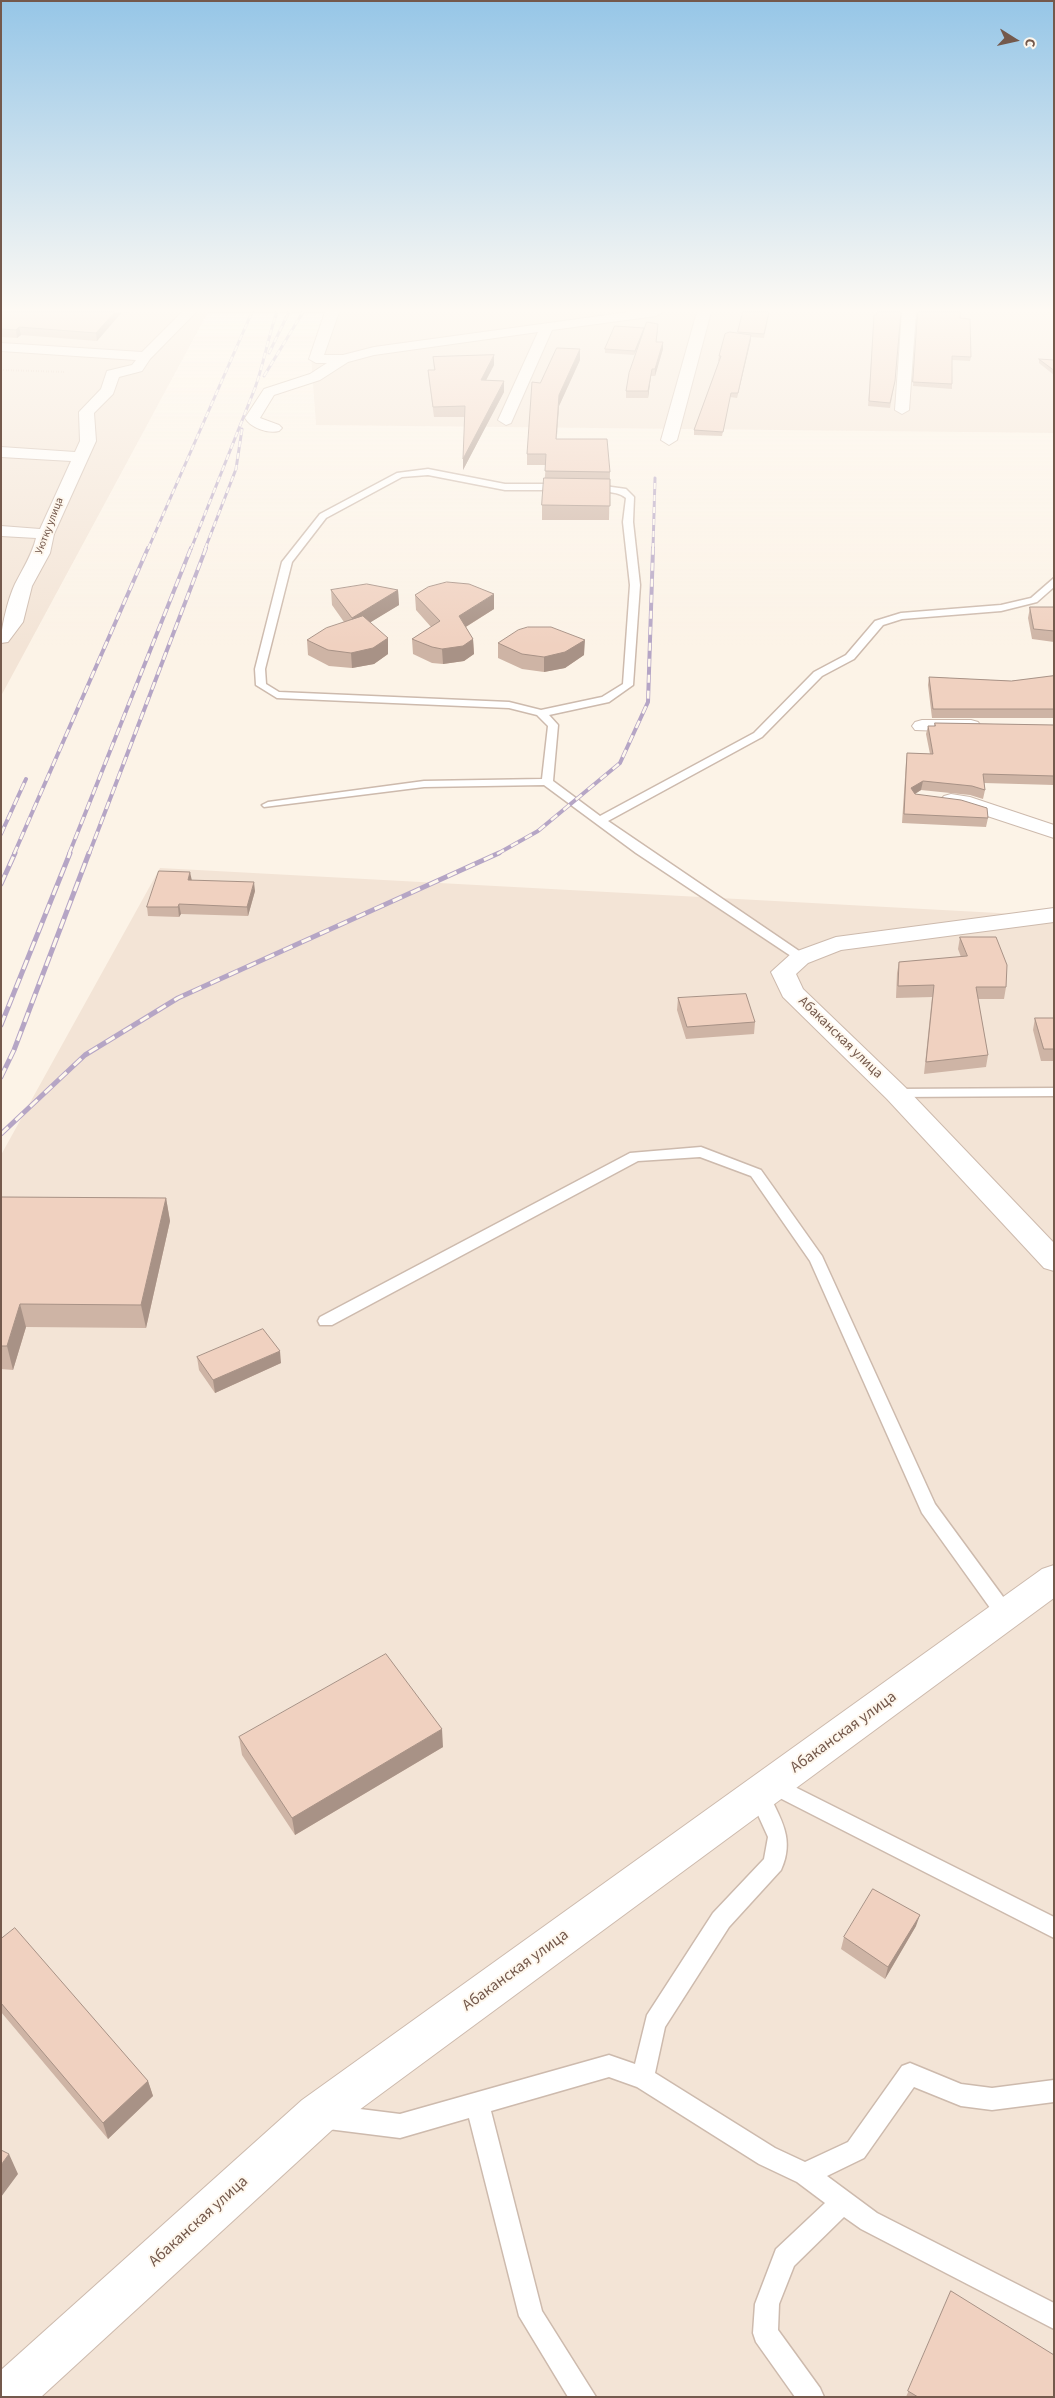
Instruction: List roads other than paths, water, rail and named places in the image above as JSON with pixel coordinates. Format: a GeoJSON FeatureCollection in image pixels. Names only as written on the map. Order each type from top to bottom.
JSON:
{"type":"FeatureCollection","features":[{"type":"Feature","properties":{"kind":"street","name":"Уютку улица"},"geometry":{"type":"LineString","coordinates":[[1,638],[22,586],[41,553],[46,534],[88,441],[87,424]]}},
{"type":"Feature","properties":{"kind":"street"},"geometry":{"type":"LineString","coordinates":[[261,424],[274,428]]}},
{"type":"Feature","properties":{"kind":"street"},"geometry":{"type":"LineString","coordinates":[[669,440],[673,424]]}},
{"type":"Feature","properties":{"kind":"street"},"geometry":{"type":"LineString","coordinates":[[1,452],[80,457]]}},
{"type":"Feature","properties":{"kind":"street"},"geometry":{"type":"LineString","coordinates":[[1,531],[46,534]]}},
{"type":"Feature","properties":{"kind":"street"},"geometry":{"type":"LineString","coordinates":[[922,726],[988,726]]}},
{"type":"Feature","properties":{"kind":"street"},"geometry":{"type":"LineString","coordinates":[[930,798],[963,801],[1054,832]]}},
{"type":"Feature","properties":{"kind":"street","name":"Абаканская улица"},"geometry":{"type":"LineString","coordinates":[[1054,915],[836,944],[800,958],[783,972],[792,992],[896,1093],[1054,1261]]}},
{"type":"Feature","properties":{"kind":"street","name":"Абаканская улица"},"geometry":{"type":"LineString","coordinates":[[6,2397],[317,2115],[1054,1579]]}},
{"type":"Feature","properties":{"kind":"lane"},"geometry":{"type":"LineString","coordinates":[[541,713],[605,700],[628,685],[635,585],[628,522],[630,497],[623,491],[598,486],[505,487],[428,472],[400,474],[323,516],[287,562],[260,669],[261,685],[277,694],[509,705],[541,713],[553,725],[547,782]]}},
{"type":"Feature","properties":{"kind":"lane"},"geometry":{"type":"LineString","coordinates":[[601,820],[758,735],[818,674],[850,658],[878,623],[901,616],[1001,608],[1034,600],[1054,581]]}},
{"type":"Feature","properties":{"kind":"lane"},"geometry":{"type":"LineString","coordinates":[[268,805],[424,784],[547,782],[640,850],[800,958]]}},
{"type":"Feature","properties":{"kind":"lane"},"geometry":{"type":"LineString","coordinates":[[896,1093],[1054,1092]]}},
{"type":"Feature","properties":{"kind":"lane"},"geometry":{"type":"LineString","coordinates":[[326,1321],[635,1156],[701,1152],[756,1173],[817,1260],[928,1508],[1006,1614]]}},
{"type":"Feature","properties":{"kind":"lane"},"geometry":{"type":"LineString","coordinates":[[766,1790],[1054,1928]]}},
{"type":"Feature","properties":{"kind":"lane"},"geometry":{"type":"LineString","coordinates":[[643,2078],[656,2023],[721,1920],[774,1863],[778,1837],[766,1790]]}},
{"type":"Feature","properties":{"kind":"lane"},"geometry":{"type":"LineString","coordinates":[[317,2115],[400,2126],[609,2066],[643,2078],[767,2156],[805,2174],[868,2221],[973,2273],[1054,2317]]}},
{"type":"Feature","properties":{"kind":"lane"},"geometry":{"type":"LineString","coordinates":[[805,2174],[856,2150],[910,2074],[960,2095],[992,2099],[1054,2091]]}},
{"type":"Feature","properties":{"kind":"lane"},"geometry":{"type":"LineString","coordinates":[[477,2103],[531,2316],[583,2397]]}},
{"type":"Feature","properties":{"kind":"lane"},"geometry":{"type":"LineString","coordinates":[[810,2397],[765,2333],[767,2304],[785,2258],[843,2202]]}},
{"type":"Feature","properties":{"kind":"railway"},"geometry":{"type":"LineString","coordinates":[[148,549],[203,424]]}},
{"type":"Feature","properties":{"kind":"railway"},"geometry":{"type":"LineString","coordinates":[[191,549],[241,424]]}},
{"type":"Feature","properties":{"kind":"railway"},"geometry":{"type":"LineString","coordinates":[[205,549],[236,469],[242,429]]}},
{"type":"Feature","properties":{"kind":"railway"},"geometry":{"type":"LineString","coordinates":[[653,549],[655,478]]}},
{"type":"Feature","properties":{"kind":"railway"},"geometry":{"type":"LineString","coordinates":[[14,854],[148,548]]}},
{"type":"Feature","properties":{"kind":"railway"},"geometry":{"type":"LineString","coordinates":[[69,854],[191,548]]}},
{"type":"Feature","properties":{"kind":"railway"},"geometry":{"type":"LineString","coordinates":[[89,854],[206,548]]}},
{"type":"Feature","properties":{"kind":"railway"},"geometry":{"type":"LineString","coordinates":[[498,854],[538,831],[620,763],[648,702],[653,548]]}},
{"type":"Feature","properties":{"kind":"railway"},"geometry":{"type":"LineString","coordinates":[[1,834],[26,779]]}},
{"type":"Feature","properties":{"kind":"railway"},"geometry":{"type":"LineString","coordinates":[[1,884],[15,853]]}},
{"type":"Feature","properties":{"kind":"railway"},"geometry":{"type":"LineString","coordinates":[[1,1025],[70,853]]}},
{"type":"Feature","properties":{"kind":"railway"},"geometry":{"type":"LineString","coordinates":[[1,1077],[14,1050],[89,853]]}},
{"type":"Feature","properties":{"kind":"railway"},"geometry":{"type":"LineString","coordinates":[[1,1134],[85,1055],[178,998],[498,854]]}}]}
